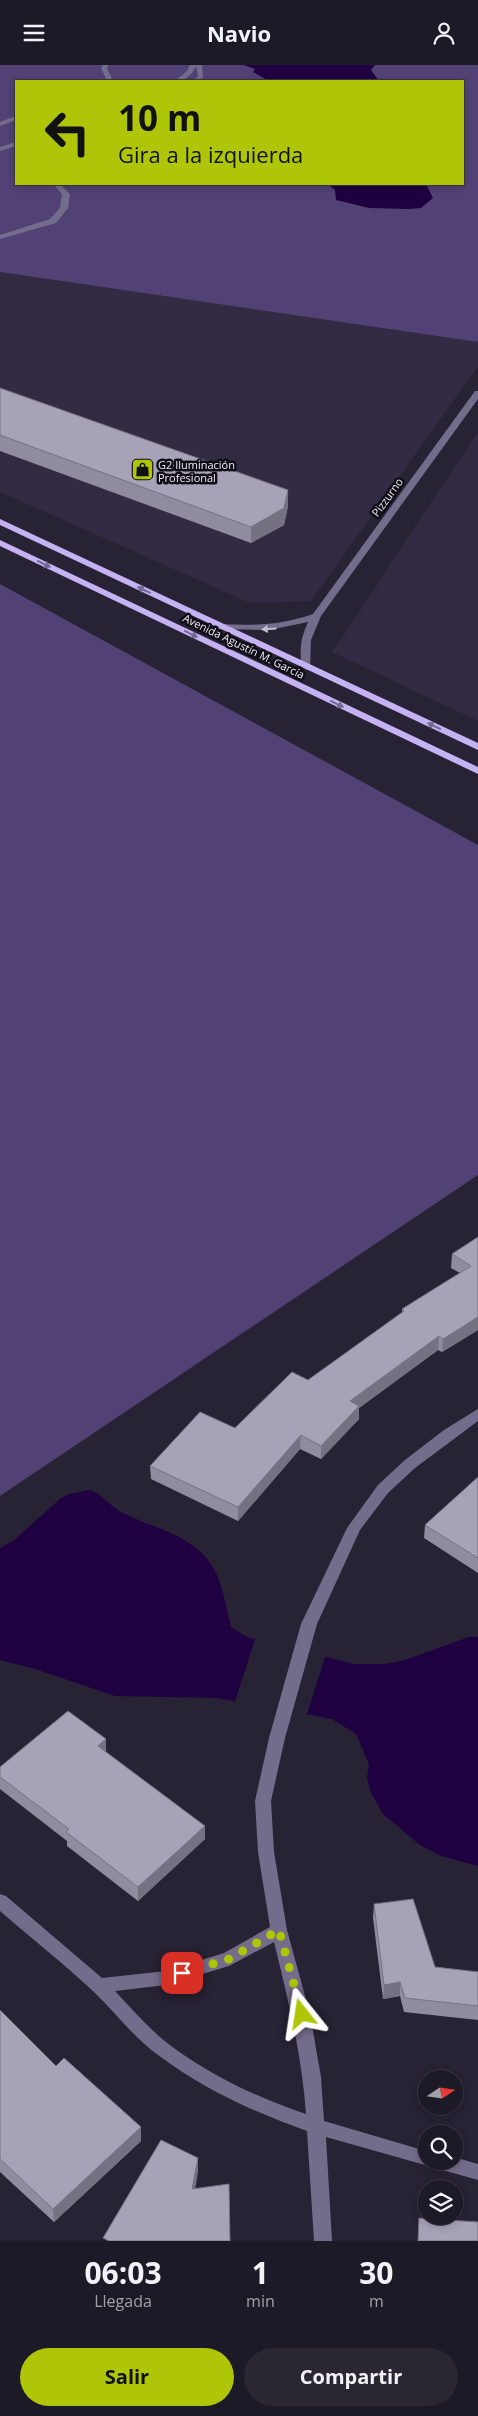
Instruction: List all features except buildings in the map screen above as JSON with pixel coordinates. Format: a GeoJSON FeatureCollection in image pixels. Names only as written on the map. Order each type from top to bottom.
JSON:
{"type":"FeatureCollection","features":[{"type":"Feature","properties":{"kind":"main road","name":"Avenida Agustín M. García"},"geometry":{"type":"LineString","coordinates":[[0,522],[478,747]]}},
{"type":"Feature","properties":{"kind":"main road","name":"Avenida Agustín M. García"},"geometry":{"type":"LineString","coordinates":[[0,543],[478,771]]}},
{"type":"Feature","properties":{"kind":"street"},"geometry":{"type":"LineString","coordinates":[[106,65],[104,68],[110,80]]}},
{"type":"Feature","properties":{"kind":"street"},"geometry":{"type":"LineString","coordinates":[[179,80],[190,72],[193,65]]}},
{"type":"Feature","properties":{"kind":"street"},"geometry":{"type":"LineString","coordinates":[[197,80],[201,76],[199,65]]}},
{"type":"Feature","properties":{"kind":"street"},"geometry":{"type":"LineString","coordinates":[[0,124],[15,118]]}},
{"type":"Feature","properties":{"kind":"street"},"geometry":{"type":"LineString","coordinates":[[0,149],[15,144]]}},
{"type":"Feature","properties":{"kind":"street"},"geometry":{"type":"LineString","coordinates":[[0,237],[53,221],[64,208],[66,194],[57,185]]}},
{"type":"Feature","properties":{"kind":"street","name":"Pizzurno"},"geometry":{"type":"LineString","coordinates":[[307,667],[304,639],[316,616],[478,393]]}},
{"type":"Feature","properties":{"kind":"street"},"geometry":{"type":"LineString","coordinates":[[221,627],[272,629],[288,626],[316,616]]}},
{"type":"Feature","properties":{"kind":"street"},"geometry":{"type":"LineString","coordinates":[[323,2241],[317,2128],[312,2077],[302,2014],[279,1930],[266,1852],[263,1801],[276,1738],[309,1624],[354,1528],[383,1489],[449,1434],[478,1415]]}},
{"type":"Feature","properties":{"kind":"street"},"geometry":{"type":"LineString","coordinates":[[0,1901],[99,1986],[162,2049],[211,2083],[317,2128],[418,2157]]}},
{"type":"Feature","properties":{"kind":"street"},"geometry":{"type":"LineString","coordinates":[[99,1986],[166,1978],[229,1959],[279,1930]]}},
{"type":"Feature","properties":{"kind":"street"},"geometry":{"type":"LineString","coordinates":[[463,2168],[478,2172]]}},
{"type":"Feature","properties":{"kind":"shaded area"},"geometry":{"type":"Polygon","coordinates":[[[0,65],[478,65],[478,342],[0,272],[0,65]]]}},
{"type":"Feature","properties":{"kind":"shaded area"},"geometry":{"type":"Polygon","coordinates":[[[244,65],[375,65],[371,70],[378,80],[267,80],[253,72],[255,69],[244,65]]]}},
{"type":"Feature","properties":{"kind":"shaded area"},"geometry":{"type":"Polygon","coordinates":[[[329,185],[426,185],[433,198],[421,208],[369,208],[336,200],[335,190],[329,185]]]}},
{"type":"Feature","properties":{"kind":"shaded area"},"geometry":{"type":"Polygon","coordinates":[[[0,272],[478,342],[478,366],[311,601],[250,603],[0,492],[0,272]]]}},
{"type":"Feature","properties":{"kind":"shaded area"},"geometry":{"type":"Polygon","coordinates":[[[478,432],[478,721],[332,652],[478,432]]]}},
{"type":"Feature","properties":{"kind":"shaded area"},"geometry":{"type":"Polygon","coordinates":[[[0,584],[478,845],[478,1175],[0,1496],[0,584]]]}},
{"type":"Feature","properties":{"kind":"shaded area"},"geometry":{"type":"Polygon","coordinates":[[[90,1490],[100,1495],[123,1513],[176,1536],[200,1551],[217,1575],[231,1627],[247,1637],[354,1664],[385,1664],[405,1660],[469,1637],[478,1637],[478,1866],[441,1856],[420,1845],[383,1814],[371,1793],[367,1778],[369,1764],[356,1734],[332,1719],[217,1698],[115,1696],[35,1669],[0,1660],[0,1548],[13,1541],[60,1499],[69,1494],[90,1490]]]}},
{"type":"Feature","properties":{"kind":"pier"},"geometry":{"type":"Polygon","coordinates":[[[256,1637],[326,1654],[306,1717],[234,1704],[256,1637]]]}},
{"type":"Feature","properties":{"kind":"place","name":"G2 Iluminación Profesional"},"geometry":{"type":"Point","coordinates":[142,470]}},
{"type":"Feature","properties":{"kind":"route"},"geometry":{"type":"LineString","coordinates":[[182,1973],[229,1959],[279,1930],[302,2014]]}}]}
